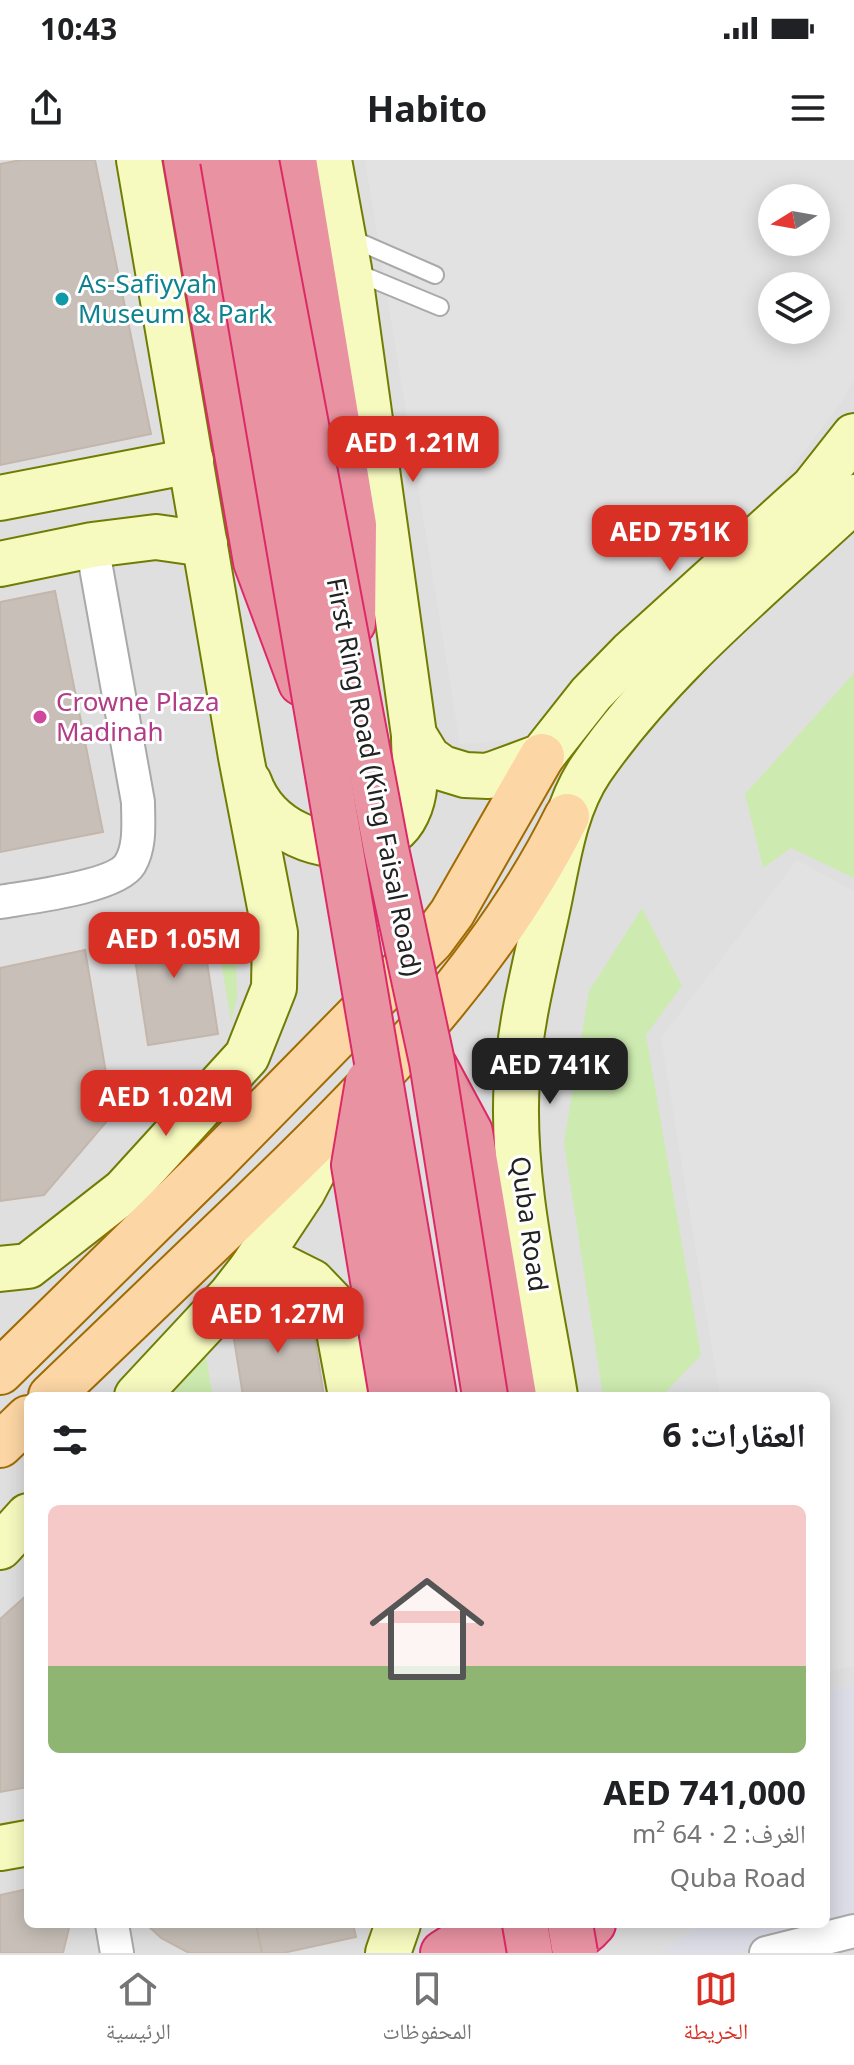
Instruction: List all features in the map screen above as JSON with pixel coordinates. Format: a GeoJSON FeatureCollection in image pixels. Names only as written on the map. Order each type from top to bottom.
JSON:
{"type":"FeatureCollection","features":[{"type":"Feature","properties":{"kind":"highway"},"geometry":{"type":"LineString","coordinates":[[186,160],[256,562],[320,734]]}},
{"type":"Feature","properties":{"kind":"highway","name":"First Ring Road (King Faisal Road)"},"geometry":{"type":"LineString","coordinates":[[223,160],[433,1392]]}},
{"type":"Feature","properties":{"kind":"highway","name":"First Ring Road (King Faisal Road)"},"geometry":{"type":"LineString","coordinates":[[256,160],[386,849],[432,1062],[484,1392]]}},
{"type":"Feature","properties":{"kind":"highway"},"geometry":{"type":"LineString","coordinates":[[294,160],[354,525],[353,673]]}},
{"type":"Feature","properties":{"kind":"highway"},"geometry":{"type":"LineString","coordinates":[[373,1048],[354,1165],[391,1392]]}},
{"type":"Feature","properties":{"kind":"highway"},"geometry":{"type":"LineString","coordinates":[[432,1062],[470,1132],[513,1392]]}},
{"type":"Feature","properties":{"kind":"highway"},"geometry":{"type":"LineString","coordinates":[[526,1928],[530,1953]]}},
{"type":"Feature","properties":{"kind":"highway"},"geometry":{"type":"LineString","coordinates":[[571,1928],[575,1953]]}},
{"type":"Feature","properties":{"kind":"highway"},"geometry":{"type":"LineString","coordinates":[[467,1936],[531,1949],[568,1943],[589,1928]]}},
{"type":"Feature","properties":{"kind":"main road"},"geometry":{"type":"LineString","coordinates":[[139,160],[241,757],[275,933],[274,988],[247,1056],[224,1151]]}},
{"type":"Feature","properties":{"kind":"main road"},"geometry":{"type":"LineString","coordinates":[[241,757],[250,787],[268,813],[293,833],[322,844],[354,846],[384,838],[398,828],[415,792],[414,735],[346,252],[329,160]]}},
{"type":"Feature","properties":{"kind":"main road"},"geometry":{"type":"LineString","coordinates":[[0,1372],[432,940],[452,913],[542,756],[591,694],[631,653],[813,488],[854,436]]}},
{"type":"Feature","properties":{"kind":"main road"},"geometry":{"type":"LineString","coordinates":[[0,498],[191,461]]}},
{"type":"Feature","properties":{"kind":"main road","name":"Quba Road"},"geometry":{"type":"LineString","coordinates":[[554,1392],[521,1184],[516,1132],[517,1077],[526,1012],[567,816],[590,772],[686,655],[854,497]]}},
{"type":"Feature","properties":{"kind":"main road"},"geometry":{"type":"LineString","coordinates":[[0,564],[92,545],[156,537],[205,544]]}},
{"type":"Feature","properties":{"kind":"main road"},"geometry":{"type":"LineString","coordinates":[[414,735],[428,758],[442,768],[465,775],[488,776],[542,756]]}},
{"type":"Feature","properties":{"kind":"main road"},"geometry":{"type":"LineString","coordinates":[[55,1392],[341,1117],[463,980],[541,868],[567,816]]}},
{"type":"Feature","properties":{"kind":"main road"},"geometry":{"type":"LineString","coordinates":[[0,1269],[28,1266],[124,1191],[247,1056]]}},
{"type":"Feature","properties":{"kind":"main road"},"geometry":{"type":"LineString","coordinates":[[141,1392],[231,1295],[252,1268],[303,1191],[341,1117]]}},
{"type":"Feature","properties":{"kind":"main road"},"geometry":{"type":"LineString","coordinates":[[133,1181],[224,1151]]}},
{"type":"Feature","properties":{"kind":"main road"},"geometry":{"type":"LineString","coordinates":[[252,1268],[282,1267],[312,1282],[334,1305],[350,1392]]}},
{"type":"Feature","properties":{"kind":"main road"},"geometry":{"type":"LineString","coordinates":[[0,1445],[24,1422]]}},
{"type":"Feature","properties":{"kind":"main road"},"geometry":{"type":"LineString","coordinates":[[0,1547],[24,1520]]}},
{"type":"Feature","properties":{"kind":"main road"},"geometry":{"type":"LineString","coordinates":[[0,1848],[24,1844]]}},
{"type":"Feature","properties":{"kind":"main road"},"geometry":{"type":"LineString","coordinates":[[388,1953],[397,1928]]}},
{"type":"Feature","properties":{"kind":"street"},"geometry":{"type":"LineString","coordinates":[[0,902],[109,881],[130,866],[138,843],[138,802],[92,545]]}},
{"type":"Feature","properties":{"kind":"street"},"geometry":{"type":"LineString","coordinates":[[113,1928],[117,1953]]}},
{"type":"Feature","properties":{"kind":"street"},"geometry":{"type":"LineString","coordinates":[[766,1953],[854,1931]]}},
{"type":"Feature","properties":{"kind":"lane"},"geometry":{"type":"LineString","coordinates":[[346,252],[435,275]]}},
{"type":"Feature","properties":{"kind":"lane"},"geometry":{"type":"LineString","coordinates":[[346,252],[440,307]]}},
{"type":"Feature","properties":{"kind":"shaded area"},"geometry":{"type":"Polygon","coordinates":[[[0,160],[854,160],[854,1953],[0,1953],[0,160]]]}},
{"type":"Feature","properties":{"kind":"shaded area"},"geometry":{"type":"Polygon","coordinates":[[[365,160],[854,160],[854,380],[839,406],[586,735],[460,744],[365,160]]]}},
{"type":"Feature","properties":{"kind":"shaded area"},"geometry":{"type":"Polygon","coordinates":[[[797,860],[854,891],[854,1666],[830,1671],[830,1392],[719,1392],[661,1038],[797,860]]]}},
{"type":"Feature","properties":{"kind":"shaded area"},"geometry":{"type":"Polygon","coordinates":[[[854,1685],[854,1953],[660,1953],[695,1928],[830,1928],[830,1691],[854,1685]]]}},
{"type":"Feature","properties":{"kind":"green space"},"geometry":{"type":"Polygon","coordinates":[[[854,673],[854,878],[791,848],[763,868],[745,794],[854,673]]]}},
{"type":"Feature","properties":{"kind":"green space"},"geometry":{"type":"Polygon","coordinates":[[[642,908],[682,986],[646,1035],[701,1355],[666,1392],[602,1392],[564,1143],[589,991],[642,908]]]}},
{"type":"Feature","properties":{"kind":"green space"},"geometry":{"type":"Polygon","coordinates":[[[236,920],[237,998],[231,1021],[215,926],[236,920]]]}},
{"type":"Feature","properties":{"kind":"green space"},"geometry":{"type":"Polygon","coordinates":[[[204,1346],[212,1392],[171,1392],[204,1346]]]}},
{"type":"Feature","properties":{"kind":"building","name":"As-Safiyyah Museum & Park"},"geometry":{"type":"Polygon","coordinates":[[[21,160],[95,160],[151,434],[0,465],[0,164],[21,160]]]}},
{"type":"Feature","properties":{"kind":"building","name":"Crowne Plaza Madinah"},"geometry":{"type":"Polygon","coordinates":[[[55,591],[103,832],[0,852],[0,602],[55,591]]]}},
{"type":"Feature","properties":{"kind":"building"},"geometry":{"type":"Polygon","coordinates":[[[200,916],[218,1034],[148,1045],[130,926],[200,916]]]}},
{"type":"Feature","properties":{"kind":"building"},"geometry":{"type":"Polygon","coordinates":[[[85,950],[113,1114],[44,1195],[0,1201],[0,968],[85,950]]]}},
{"type":"Feature","properties":{"kind":"building"},"geometry":{"type":"Polygon","coordinates":[[[310,1308],[323,1392],[242,1392],[231,1320],[310,1308]]]}},
{"type":"Feature","properties":{"kind":"building"},"geometry":{"type":"Polygon","coordinates":[[[24,1598],[24,1788],[0,1792],[0,1619],[24,1598]]]}},
{"type":"Feature","properties":{"kind":"building"},"geometry":{"type":"Polygon","coordinates":[[[24,1890],[24,1928],[69,1928],[63,1953],[0,1953],[0,1895],[24,1890]]]}},
{"type":"Feature","properties":{"kind":"building"},"geometry":{"type":"Polygon","coordinates":[[[150,1928],[257,1928],[262,1953],[189,1953],[161,1938],[150,1928]]]}},
{"type":"Feature","properties":{"kind":"building"},"geometry":{"type":"Polygon","coordinates":[[[257,1928],[354,1928],[356,1937],[283,1953],[262,1953],[257,1928]]]}},
{"type":"Feature","properties":{"kind":"place","name":"As-Safiyyah Museum & Park"},"geometry":{"type":"Point","coordinates":[62,299]}},
{"type":"Feature","properties":{"kind":"place","name":"Crowne Plaza Madinah"},"geometry":{"type":"Point","coordinates":[40,717]}}]}
